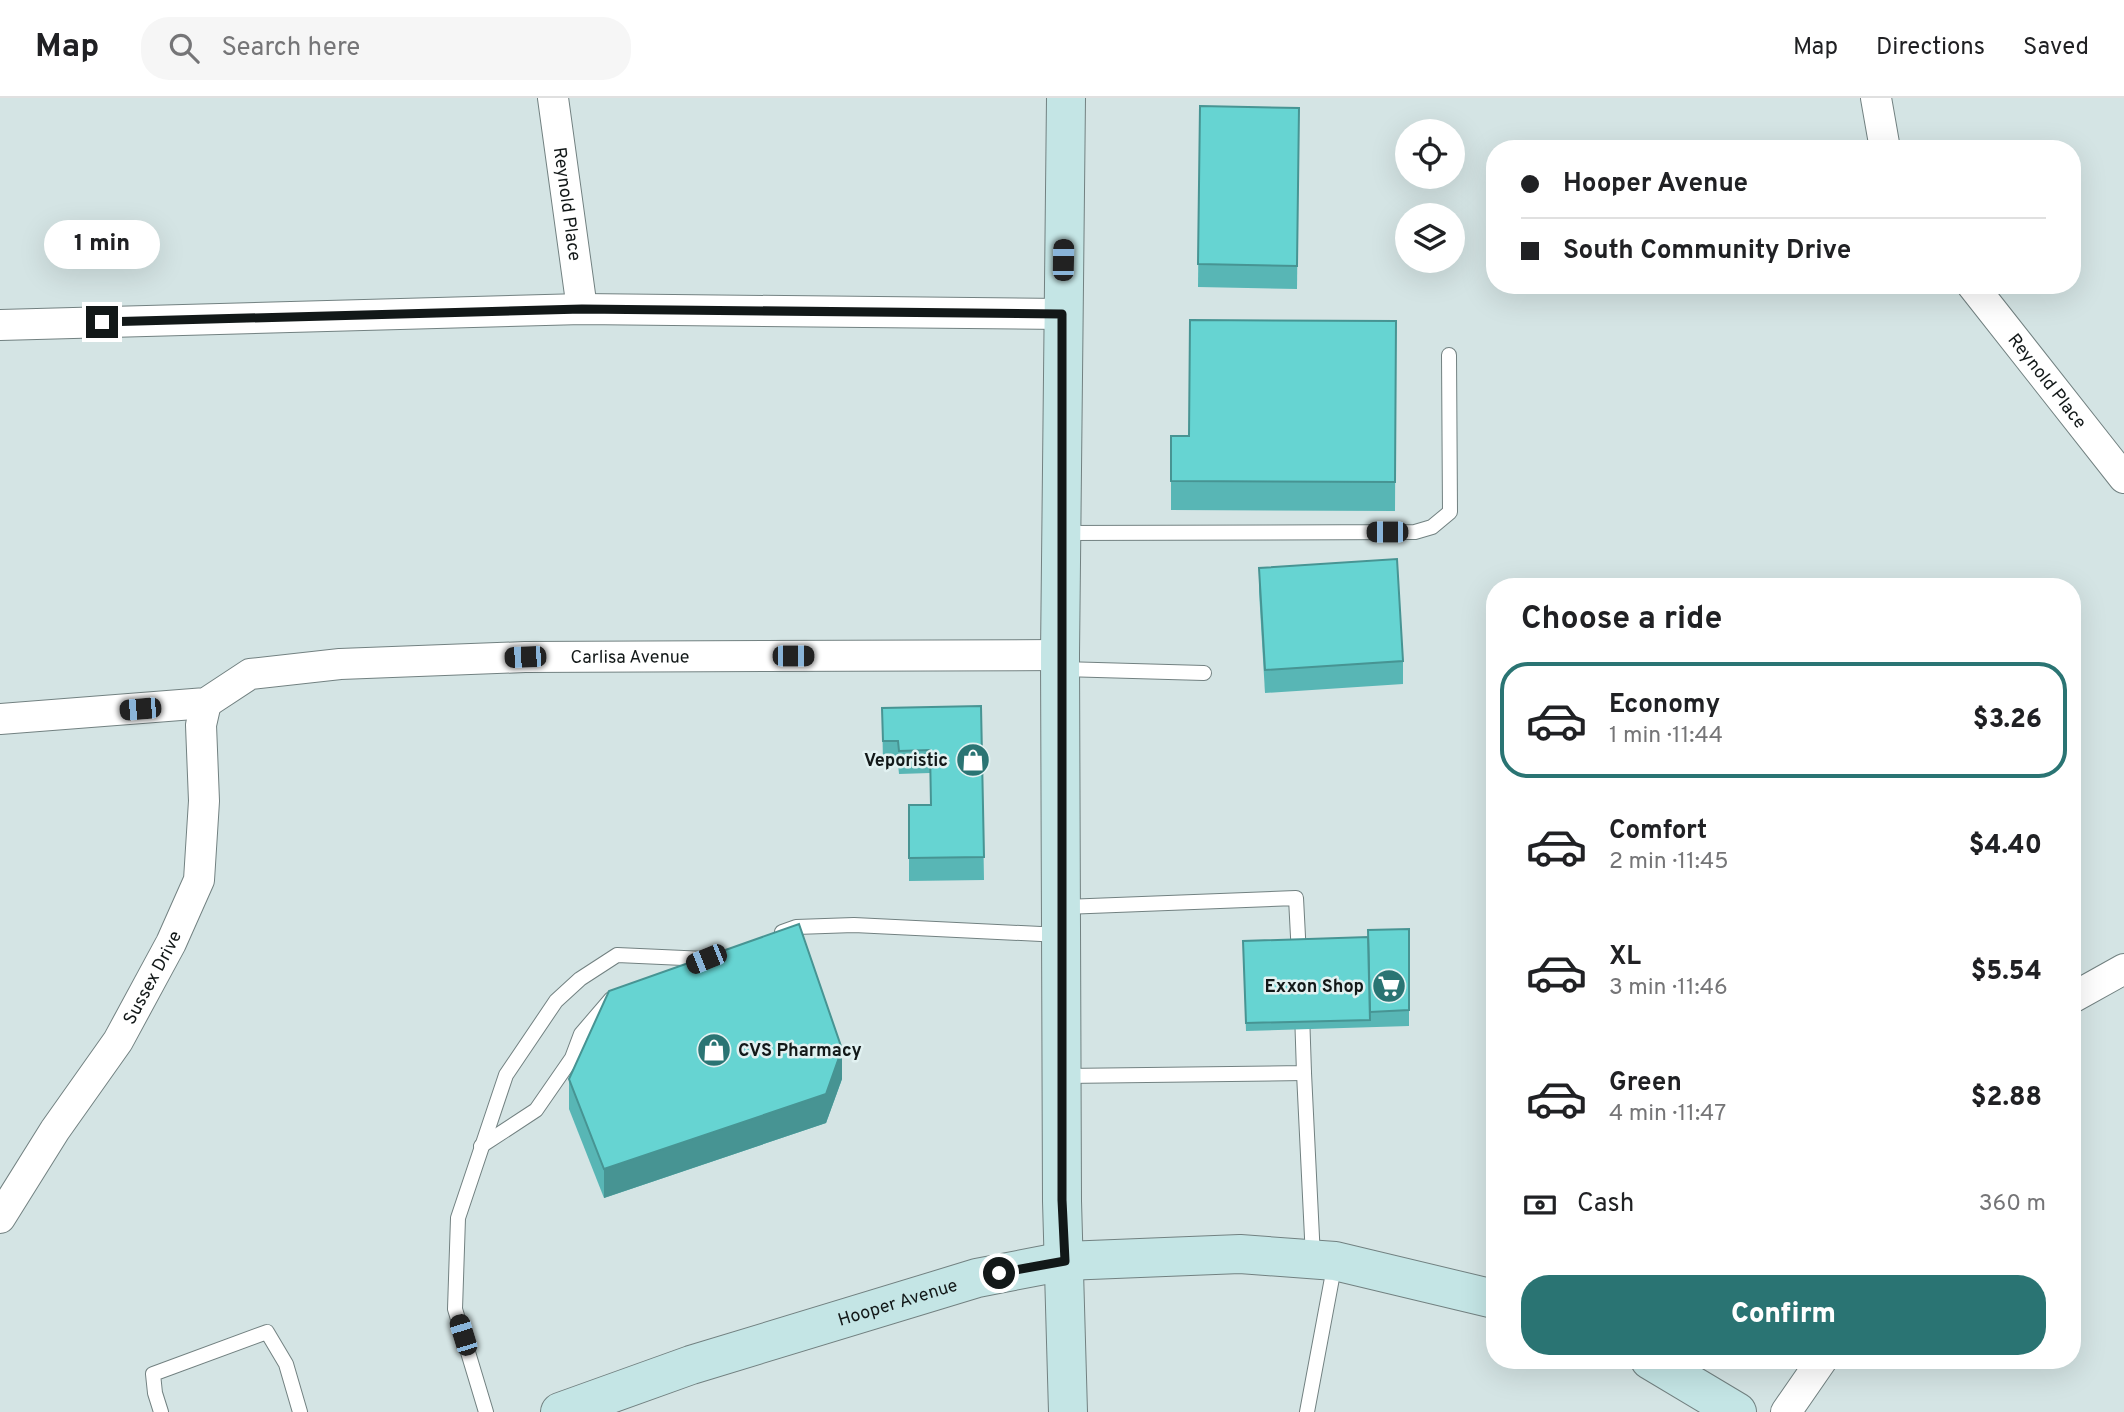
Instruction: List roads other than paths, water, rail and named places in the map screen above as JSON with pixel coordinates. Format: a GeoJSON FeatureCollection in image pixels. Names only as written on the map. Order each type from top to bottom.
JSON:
{"type":"FeatureCollection","features":[{"type":"Feature","properties":{"kind":"street","name":"Reynold Place"},"geometry":{"type":"LineString","coordinates":[[553,98],[582,309]]}},
{"type":"Feature","properties":{"kind":"street"},"geometry":{"type":"LineString","coordinates":[[1066,98],[1060,662],[1062,1200],[1068,1412]]}},
{"type":"Feature","properties":{"kind":"street"},"geometry":{"type":"LineString","coordinates":[[1876,98],[1883,140]]}},
{"type":"Feature","properties":{"kind":"street","name":"Reynold Place"},"geometry":{"type":"LineString","coordinates":[[1979,294],[2124,478]]}},
{"type":"Feature","properties":{"kind":"street"},"geometry":{"type":"LineString","coordinates":[[0,324],[582,309],[1062,314]]}},
{"type":"Feature","properties":{"kind":"street","name":"Carlisa Avenue"},"geometry":{"type":"LineString","coordinates":[[0,719],[206,703],[250,674],[340,664],[539,657],[1060,662]]}},
{"type":"Feature","properties":{"kind":"street","name":"Sussex Drive"},"geometry":{"type":"LineString","coordinates":[[0,1218],[55,1130],[118,1041],[171,943],[199,880],[204,801],[201,726],[206,703]]}},
{"type":"Feature","properties":{"kind":"street"},"geometry":{"type":"LineString","coordinates":[[2081,993],[2124,969]]}},
{"type":"Feature","properties":{"kind":"street","name":"Hooper Avenue"},"geometry":{"type":"LineString","coordinates":[[560,1412],[691,1365],[977,1278],[1065,1261],[1240,1254],[1324,1261],[1486,1297]]}},
{"type":"Feature","properties":{"kind":"street"},"geometry":{"type":"LineString","coordinates":[[1665,1369],[1737,1412]]}},
{"type":"Feature","properties":{"kind":"street"},"geometry":{"type":"LineString","coordinates":[[1786,1412],[1816,1369]]}},
{"type":"Feature","properties":{"kind":"lane"},"geometry":{"type":"LineString","coordinates":[[1061,533],[1415,532],[1432,527],[1450,512],[1449,355]]}},
{"type":"Feature","properties":{"kind":"lane"},"geometry":{"type":"LineString","coordinates":[[1060,662],[1204,673]]}},
{"type":"Feature","properties":{"kind":"lane"},"geometry":{"type":"LineString","coordinates":[[771,936],[796,926],[1062,921],[1296,898],[1299,965]]}},
{"type":"Feature","properties":{"kind":"lane"},"geometry":{"type":"LineString","coordinates":[[671,973],[732,950]]}},
{"type":"Feature","properties":{"kind":"lane"},"geometry":{"type":"LineString","coordinates":[[486,1412],[455,1309],[458,1219],[506,1075],[556,1000],[580,979],[617,955],[706,959]]}},
{"type":"Feature","properties":{"kind":"lane"},"geometry":{"type":"LineString","coordinates":[[481,1146],[536,1110],[572,1058],[581,1034],[614,996],[626,992]]}},
{"type":"Feature","properties":{"kind":"lane"},"geometry":{"type":"LineString","coordinates":[[1301,992],[1304,1073],[1324,1261],[1307,1412]]}},
{"type":"Feature","properties":{"kind":"lane"},"geometry":{"type":"LineString","coordinates":[[1063,1076],[1304,1073]]}},
{"type":"Feature","properties":{"kind":"lane"},"geometry":{"type":"LineString","coordinates":[[162,1412],[155,1393],[153,1374],[267,1332],[286,1364],[300,1412]]}},
{"type":"Feature","properties":{"kind":"place","name":"Veporistic"},"geometry":{"type":"Point","coordinates":[973,760]}},
{"type":"Feature","properties":{"kind":"place","name":"Exxon Shop"},"geometry":{"type":"Point","coordinates":[1389,986]}},
{"type":"Feature","properties":{"kind":"place","name":"CVS Pharmacy"},"geometry":{"type":"Point","coordinates":[714,1050]}}]}
